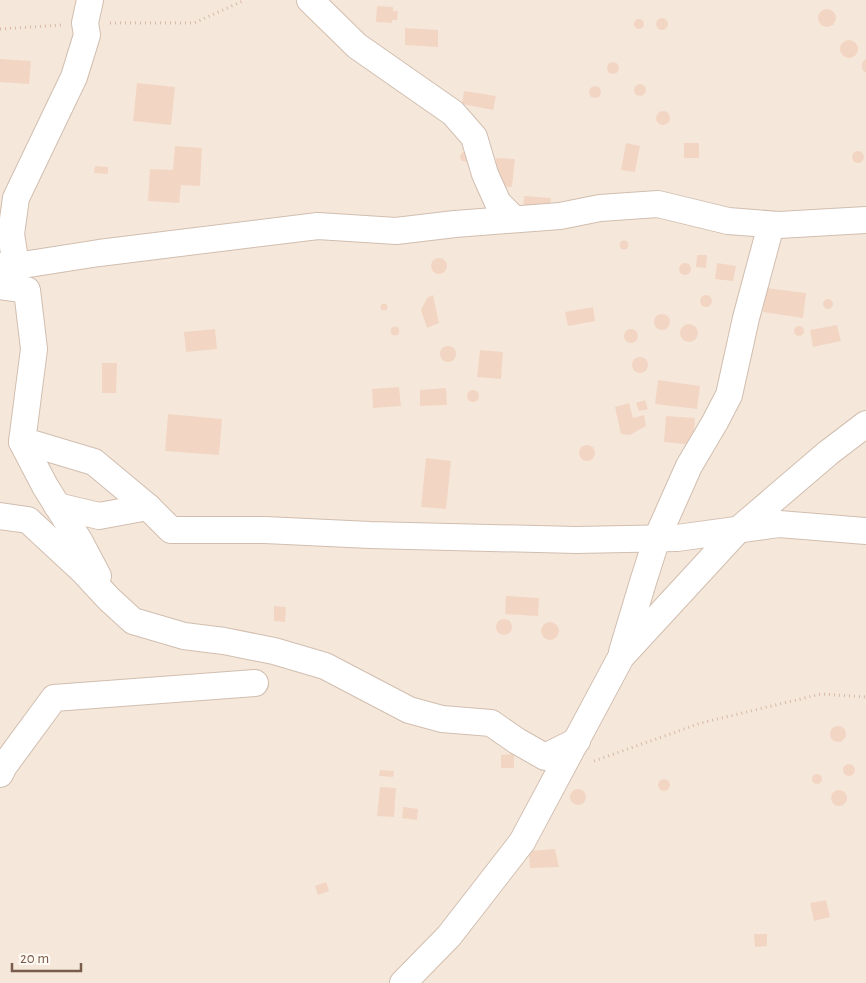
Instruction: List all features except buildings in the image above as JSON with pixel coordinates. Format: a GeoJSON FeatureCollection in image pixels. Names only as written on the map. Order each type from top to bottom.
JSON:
{"type":"FeatureCollection","features":[{"type":"Feature","properties":{"kind":"street"},"geometry":{"type":"LineString","coordinates":[[310,0],[357,46],[453,113],[474,136],[486,174],[498,203],[514,220]]}},
{"type":"Feature","properties":{"kind":"street"},"geometry":{"type":"LineString","coordinates":[[87,12],[87,35],[74,77],[16,198],[10,234],[8,266],[318,226],[396,232],[455,224],[560,216],[600,208],[658,204],[728,221],[779,225],[866,220]]}},
{"type":"Feature","properties":{"kind":"street"},"geometry":{"type":"LineString","coordinates":[[403,983],[449,936],[522,842],[620,658],[657,538],[689,466],[716,422],[729,395],[746,318],[771,224]]}},
{"type":"Feature","properties":{"kind":"street"},"geometry":{"type":"LineString","coordinates":[[0,286],[27,290],[34,349],[22,442],[45,486],[80,542],[109,599]]}},
{"type":"Feature","properties":{"kind":"street"},"geometry":{"type":"LineString","coordinates":[[620,658],[738,530],[828,453],[866,424]]}},
{"type":"Feature","properties":{"kind":"street"},"geometry":{"type":"LineString","coordinates":[[22,442],[94,462],[148,507],[171,530],[265,530],[370,535],[576,540],[677,538],[779,524],[866,530]]}},
{"type":"Feature","properties":{"kind":"street"},"geometry":{"type":"LineString","coordinates":[[57,506],[99,516],[148,507]]}},
{"type":"Feature","properties":{"kind":"street"},"geometry":{"type":"LineString","coordinates":[[0,516],[28,520],[133,621],[184,636],[224,641],[274,651],[325,666],[409,710],[442,719],[491,722],[517,742],[544,758],[577,741]]}},
{"type":"Feature","properties":{"kind":"street"},"geometry":{"type":"LineString","coordinates":[[0,774],[54,698],[255,683]]}},
{"type":"Feature","properties":{"kind":"path"},"geometry":{"type":"LineString","coordinates":[[0,29],[87,12],[194,23],[245,0]]}},
{"type":"Feature","properties":{"kind":"path"},"geometry":{"type":"LineString","coordinates":[[577,741],[580,766],[719,718],[821,694],[866,697]]}},
{"type":"Feature","properties":{"kind":"shaded area"},"geometry":{"type":"Polygon","coordinates":[[[0,0],[866,0],[866,983],[0,983],[0,0]]]}}]}
